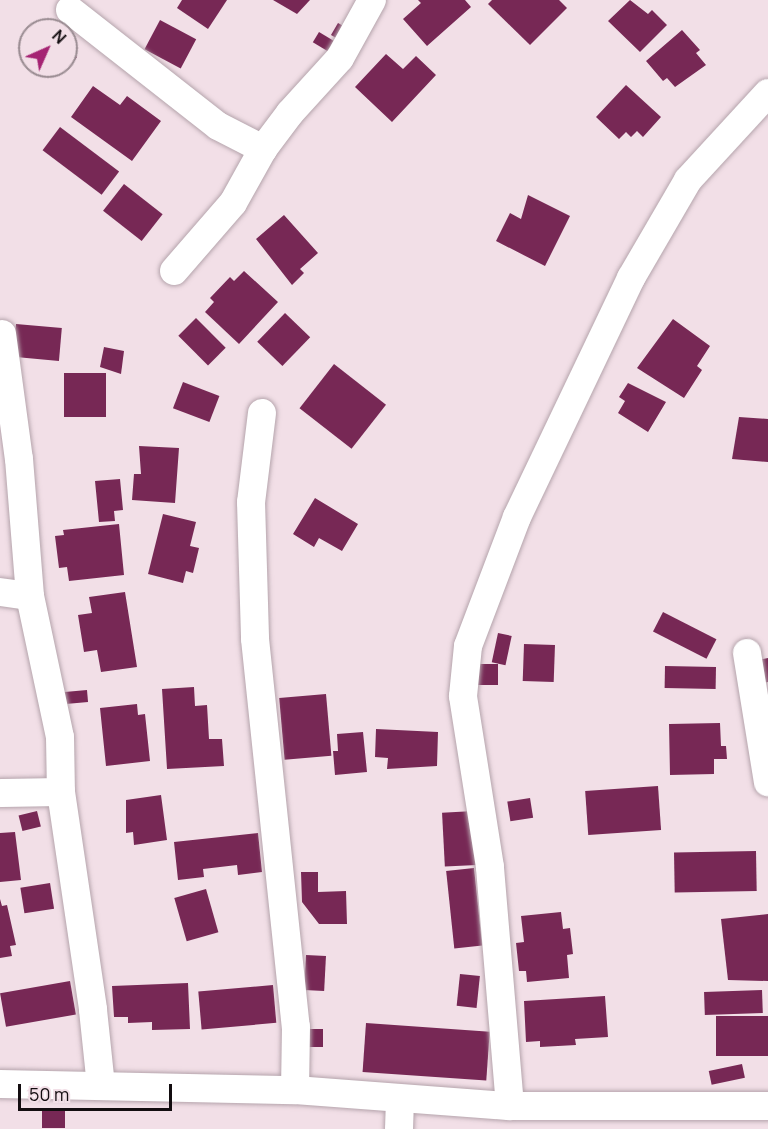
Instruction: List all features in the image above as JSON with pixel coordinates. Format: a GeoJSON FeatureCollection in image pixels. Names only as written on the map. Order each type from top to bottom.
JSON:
{"type":"FeatureCollection","features":[{"type":"Feature","properties":{"kind":"street"},"geometry":{"type":"LineString","coordinates":[[174,271],[233,203],[262,149],[339,58],[372,0]]}},
{"type":"Feature","properties":{"kind":"street"},"geometry":{"type":"LineString","coordinates":[[70,10],[218,126],[262,149]]}},
{"type":"Feature","properties":{"kind":"street"},"geometry":{"type":"LineString","coordinates":[[510,1106],[490,867],[463,696],[468,646],[517,517],[631,278],[688,180],[768,93]]}},
{"type":"Feature","properties":{"kind":"street"},"geometry":{"type":"LineString","coordinates":[[2,334],[19,459],[30,596],[60,737],[61,792],[93,1010],[100,1086]]}},
{"type":"Feature","properties":{"kind":"street"},"geometry":{"type":"LineString","coordinates":[[262,413],[251,502],[255,639],[296,1027],[295,1090]]}},
{"type":"Feature","properties":{"kind":"street"},"geometry":{"type":"LineString","coordinates":[[0,592],[30,596]]}},
{"type":"Feature","properties":{"kind":"street"},"geometry":{"type":"LineString","coordinates":[[747,653],[768,782]]}},
{"type":"Feature","properties":{"kind":"street"},"geometry":{"type":"LineString","coordinates":[[0,793],[61,792]]}},
{"type":"Feature","properties":{"kind":"street"},"geometry":{"type":"LineString","coordinates":[[0,1084],[295,1090],[400,1100],[510,1106],[768,1106]]}},
{"type":"Feature","properties":{"kind":"street"},"geometry":{"type":"LineString","coordinates":[[399,1129],[400,1100]]}},
{"type":"Feature","properties":{"kind":"building"},"geometry":{"type":"Polygon","coordinates":[[[182,0],[227,0],[208,29],[177,8],[182,0]]]}},
{"type":"Feature","properties":{"kind":"building"},"geometry":{"type":"Polygon","coordinates":[[[273,0],[310,0],[297,14],[273,0]]]}},
{"type":"Feature","properties":{"kind":"building"},"geometry":{"type":"Polygon","coordinates":[[[418,0],[465,0],[471,7],[427,46],[403,19],[421,3],[418,0]]]}},
{"type":"Feature","properties":{"kind":"building"},"geometry":{"type":"Polygon","coordinates":[[[492,0],[559,0],[567,8],[530,45],[488,4],[492,0]]]}},
{"type":"Feature","properties":{"kind":"building"},"geometry":{"type":"Polygon","coordinates":[[[630,0],[648,14],[652,10],[667,25],[640,52],[608,21],[630,0]]]}},
{"type":"Feature","properties":{"kind":"building"},"geometry":{"type":"Polygon","coordinates":[[[160,20],[196,39],[181,68],[145,49],[160,20]]]}},
{"type":"Feature","properties":{"kind":"building"},"geometry":{"type":"Polygon","coordinates":[[[338,23],[350,30],[343,42],[331,35],[338,23]]]}},
{"type":"Feature","properties":{"kind":"building"},"geometry":{"type":"Polygon","coordinates":[[[682,30],[700,50],[696,53],[706,65],[675,87],[667,78],[663,81],[646,61],[682,30]]]}},
{"type":"Feature","properties":{"kind":"building"},"geometry":{"type":"Polygon","coordinates":[[[319,32],[334,41],[327,51],[313,42],[319,32]]]}},
{"type":"Feature","properties":{"kind":"building"},"geometry":{"type":"Polygon","coordinates":[[[386,54],[403,69],[416,56],[436,75],[392,122],[355,87],[386,54]]]}},
{"type":"Feature","properties":{"kind":"building"},"geometry":{"type":"Polygon","coordinates":[[[626,85],[661,117],[643,137],[637,131],[631,137],[626,132],[619,139],[596,117],[626,85]]]}},
{"type":"Feature","properties":{"kind":"building"},"geometry":{"type":"Polygon","coordinates":[[[93,86],[120,105],[127,96],[161,121],[132,161],[71,117],[93,86]]]}},
{"type":"Feature","properties":{"kind":"building"},"geometry":{"type":"Polygon","coordinates":[[[60,127],[119,172],[102,195],[43,150],[60,127]]]}},
{"type":"Feature","properties":{"kind":"building"},"geometry":{"type":"Polygon","coordinates":[[[124,184],[163,214],[142,241],[103,211],[124,184]]]}},
{"type":"Feature","properties":{"kind":"building"},"geometry":{"type":"Polygon","coordinates":[[[528,195],[570,216],[545,266],[496,241],[510,213],[521,219],[528,195]]]}},
{"type":"Feature","properties":{"kind":"building"},"geometry":{"type":"Polygon","coordinates":[[[284,215],[318,253],[300,269],[304,273],[292,285],[256,239],[284,215]]]}},
{"type":"Feature","properties":{"kind":"building"},"geometry":{"type":"Polygon","coordinates":[[[244,271],[278,302],[239,344],[205,312],[214,302],[210,298],[230,277],[234,281],[244,271]]]}},
{"type":"Feature","properties":{"kind":"building"},"geometry":{"type":"Polygon","coordinates":[[[285,313],[310,337],[282,366],[257,342],[285,313]]]}},
{"type":"Feature","properties":{"kind":"building"},"geometry":{"type":"Polygon","coordinates":[[[196,318],[226,348],[208,365],[178,336],[196,318]]]}},
{"type":"Feature","properties":{"kind":"building"},"geometry":{"type":"Polygon","coordinates":[[[673,319],[710,346],[697,366],[702,370],[684,398],[637,368],[673,319]]]}},
{"type":"Feature","properties":{"kind":"building"},"geometry":{"type":"Polygon","coordinates":[[[16,324],[62,328],[59,361],[13,357],[16,324]]]}},
{"type":"Feature","properties":{"kind":"building"},"geometry":{"type":"Polygon","coordinates":[[[104,347],[124,351],[121,374],[100,367],[104,347]]]}},
{"type":"Feature","properties":{"kind":"building"},"geometry":{"type":"Polygon","coordinates":[[[334,364],[386,405],[352,449],[300,408],[334,364]]]}},
{"type":"Feature","properties":{"kind":"building"},"geometry":{"type":"Polygon","coordinates":[[[64,373],[106,373],[106,417],[64,417],[64,373]]]}},
{"type":"Feature","properties":{"kind":"building"},"geometry":{"type":"Polygon","coordinates":[[[183,382],[219,396],[209,422],[173,408],[183,382]]]}},
{"type":"Feature","properties":{"kind":"building"},"geometry":{"type":"Polygon","coordinates":[[[628,383],[666,402],[648,432],[618,413],[625,401],[619,397],[628,383]]]}},
{"type":"Feature","properties":{"kind":"building"},"geometry":{"type":"Polygon","coordinates":[[[739,417],[768,419],[768,462],[732,459],[739,417]]]}},
{"type":"Feature","properties":{"kind":"building"},"geometry":{"type":"Polygon","coordinates":[[[139,446],[179,448],[175,503],[132,500],[134,474],[141,474],[139,446]]]}},
{"type":"Feature","properties":{"kind":"building"},"geometry":{"type":"Polygon","coordinates":[[[120,479],[123,510],[114,511],[115,521],[99,522],[95,481],[120,479]]]}},
{"type":"Feature","properties":{"kind":"building"},"geometry":{"type":"Polygon","coordinates":[[[315,498],[358,524],[342,551],[319,538],[314,547],[293,534],[315,498]]]}},
{"type":"Feature","properties":{"kind":"building"},"geometry":{"type":"Polygon","coordinates":[[[163,514],[196,522],[190,546],[199,548],[193,573],[186,571],[183,583],[148,574],[163,514]]]}},
{"type":"Feature","properties":{"kind":"building"},"geometry":{"type":"Polygon","coordinates":[[[119,524],[124,575],[69,581],[67,567],[59,568],[55,536],[64,535],[63,530],[119,524]]]}},
{"type":"Feature","properties":{"kind":"building"},"geometry":{"type":"Polygon","coordinates":[[[125,592],[137,667],[101,672],[97,650],[84,652],[78,615],[92,613],[89,597],[125,592]]]}},
{"type":"Feature","properties":{"kind":"building"},"geometry":{"type":"Polygon","coordinates":[[[663,612],[716,639],[706,659],[653,632],[663,612]]]}},
{"type":"Feature","properties":{"kind":"building"},"geometry":{"type":"Polygon","coordinates":[[[498,633],[512,636],[505,665],[492,662],[498,633]]]}},
{"type":"Feature","properties":{"kind":"building"},"geometry":{"type":"Polygon","coordinates":[[[524,644],[555,645],[554,682],[523,681],[524,644]]]}},
{"type":"Feature","properties":{"kind":"building"},"geometry":{"type":"Polygon","coordinates":[[[768,658],[768,682],[756,684],[752,661],[768,658]]]}},
{"type":"Feature","properties":{"kind":"building"},"geometry":{"type":"Polygon","coordinates":[[[473,664],[498,664],[498,685],[473,685],[473,664]]]}},
{"type":"Feature","properties":{"kind":"building"},"geometry":{"type":"Polygon","coordinates":[[[665,666],[716,667],[716,689],[665,688],[665,666]]]}},
{"type":"Feature","properties":{"kind":"building"},"geometry":{"type":"Polygon","coordinates":[[[194,687],[195,706],[207,705],[209,739],[222,739],[224,766],[167,769],[162,689],[194,687]]]}},
{"type":"Feature","properties":{"kind":"building"},"geometry":{"type":"Polygon","coordinates":[[[87,690],[88,702],[63,704],[62,692],[87,690]]]}},
{"type":"Feature","properties":{"kind":"building"},"geometry":{"type":"Polygon","coordinates":[[[326,694],[331,756],[285,760],[279,698],[326,694]]]}},
{"type":"Feature","properties":{"kind":"building"},"geometry":{"type":"Polygon","coordinates":[[[137,704],[138,715],[145,714],[150,761],[106,766],[100,708],[137,704]]]}},
{"type":"Feature","properties":{"kind":"building"},"geometry":{"type":"Polygon","coordinates":[[[720,723],[721,746],[726,746],[727,759],[714,759],[714,774],[670,775],[669,724],[720,723]]]}},
{"type":"Feature","properties":{"kind":"building"},"geometry":{"type":"Polygon","coordinates":[[[376,729],[438,732],[437,766],[387,769],[388,758],[375,757],[376,729]]]}},
{"type":"Feature","properties":{"kind":"building"},"geometry":{"type":"Polygon","coordinates":[[[363,732],[367,772],[335,775],[333,751],[338,751],[337,734],[363,732]]]}},
{"type":"Feature","properties":{"kind":"building"},"geometry":{"type":"Polygon","coordinates":[[[658,786],[661,830],[588,835],[585,791],[658,786]]]}},
{"type":"Feature","properties":{"kind":"building"},"geometry":{"type":"Polygon","coordinates":[[[161,795],[167,840],[134,845],[133,832],[126,833],[126,800],[161,795]]]}},
{"type":"Feature","properties":{"kind":"building"},"geometry":{"type":"Polygon","coordinates":[[[530,798],[533,818],[510,821],[507,802],[530,798]]]}},
{"type":"Feature","properties":{"kind":"building"},"geometry":{"type":"Polygon","coordinates":[[[37,811],[41,827],[22,831],[19,816],[37,811]]]}},
{"type":"Feature","properties":{"kind":"building"},"geometry":{"type":"Polygon","coordinates":[[[474,811],[477,865],[445,867],[442,813],[474,811]]]}},
{"type":"Feature","properties":{"kind":"building"},"geometry":{"type":"Polygon","coordinates":[[[15,832],[21,880],[0,882],[0,833],[15,832]]]}},
{"type":"Feature","properties":{"kind":"building"},"geometry":{"type":"Polygon","coordinates":[[[258,833],[262,872],[238,875],[237,865],[203,869],[204,877],[178,880],[174,842],[258,833]]]}},
{"type":"Feature","properties":{"kind":"building"},"geometry":{"type":"Polygon","coordinates":[[[756,851],[757,891],[675,892],[674,852],[756,851]]]}},
{"type":"Feature","properties":{"kind":"building"},"geometry":{"type":"Polygon","coordinates":[[[474,868],[482,946],[454,948],[446,871],[474,868]]]}},
{"type":"Feature","properties":{"kind":"building"},"geometry":{"type":"Polygon","coordinates":[[[301,872],[318,872],[318,892],[346,891],[347,924],[319,924],[302,902],[301,872]]]}},
{"type":"Feature","properties":{"kind":"building"},"geometry":{"type":"Polygon","coordinates":[[[50,883],[54,909],[24,913],[20,888],[50,883]]]}},
{"type":"Feature","properties":{"kind":"building"},"geometry":{"type":"Polygon","coordinates":[[[206,889],[218,932],[187,941],[174,898],[206,889]]]}},
{"type":"Feature","properties":{"kind":"building"},"geometry":{"type":"Polygon","coordinates":[[[0,899],[2,906],[7,905],[16,945],[10,946],[12,956],[0,958],[0,899]]]}},
{"type":"Feature","properties":{"kind":"building"},"geometry":{"type":"Polygon","coordinates":[[[561,912],[563,929],[570,928],[573,954],[567,955],[569,978],[527,982],[526,971],[519,971],[516,943],[524,942],[521,916],[561,912]]]}},
{"type":"Feature","properties":{"kind":"building"},"geometry":{"type":"Polygon","coordinates":[[[768,914],[768,981],[728,980],[721,919],[768,914]]]}},
{"type":"Feature","properties":{"kind":"building"},"geometry":{"type":"Polygon","coordinates":[[[306,955],[326,956],[324,991],[304,990],[306,955]]]}},
{"type":"Feature","properties":{"kind":"building"},"geometry":{"type":"Polygon","coordinates":[[[460,974],[480,976],[477,1008],[457,1006],[460,974]]]}},
{"type":"Feature","properties":{"kind":"building"},"geometry":{"type":"Polygon","coordinates":[[[70,981],[76,1014],[6,1027],[0,993],[70,981]]]}},
{"type":"Feature","properties":{"kind":"building"},"geometry":{"type":"Polygon","coordinates":[[[188,983],[190,1029],[152,1030],[152,1022],[128,1023],[128,1017],[114,1017],[112,986],[188,983]]]}},
{"type":"Feature","properties":{"kind":"building"},"geometry":{"type":"Polygon","coordinates":[[[273,985],[276,1023],[202,1029],[198,992],[273,985]]]}},
{"type":"Feature","properties":{"kind":"building"},"geometry":{"type":"Polygon","coordinates":[[[762,990],[763,1013],[705,1015],[704,992],[762,990]]]}},
{"type":"Feature","properties":{"kind":"building"},"geometry":{"type":"Polygon","coordinates":[[[605,996],[608,1037],[575,1039],[576,1045],[540,1047],[540,1041],[526,1042],[524,1001],[605,996]]]}},
{"type":"Feature","properties":{"kind":"building"},"geometry":{"type":"Polygon","coordinates":[[[716,1016],[768,1016],[768,1056],[716,1056],[716,1016]]]}},
{"type":"Feature","properties":{"kind":"building"},"geometry":{"type":"Polygon","coordinates":[[[366,1023],[490,1032],[486,1081],[363,1072],[366,1023]]]}},
{"type":"Feature","properties":{"kind":"building"},"geometry":{"type":"Polygon","coordinates":[[[306,1029],[323,1029],[323,1047],[306,1047],[306,1029]]]}},
{"type":"Feature","properties":{"kind":"building"},"geometry":{"type":"Polygon","coordinates":[[[742,1064],[745,1078],[712,1085],[709,1071],[742,1064]]]}},
{"type":"Feature","properties":{"kind":"building"},"geometry":{"type":"Polygon","coordinates":[[[42,1108],[65,1108],[65,1128],[42,1128],[42,1108]]]}}]}
